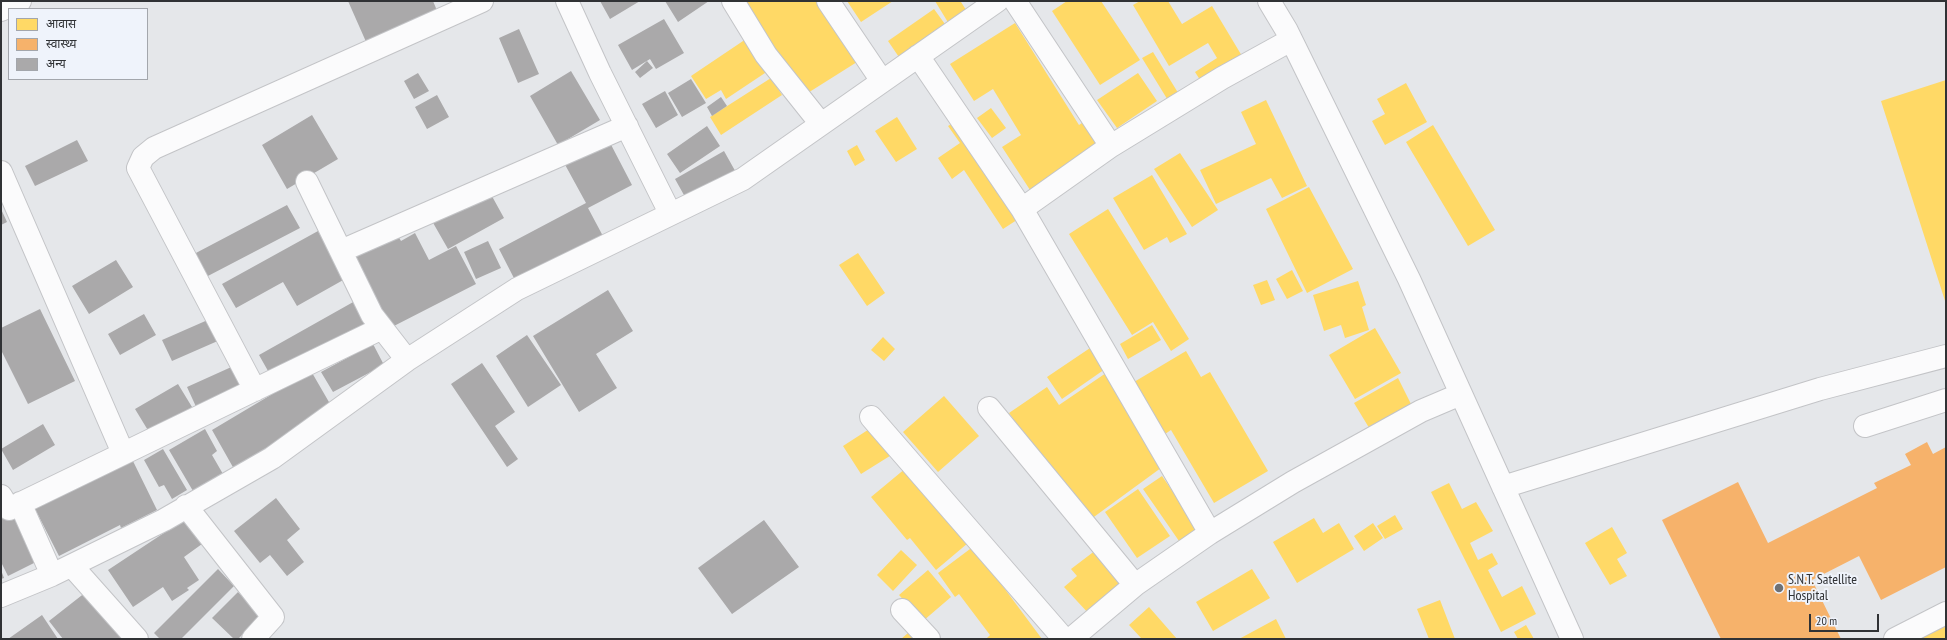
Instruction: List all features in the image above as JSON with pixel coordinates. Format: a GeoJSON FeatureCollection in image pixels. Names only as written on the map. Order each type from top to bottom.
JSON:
{"type":"FeatureCollection","features":[{"type":"Feature","properties":{"kind":"street"},"geometry":{"type":"LineString","coordinates":[[1,10],[20,1]]}},
{"type":"Feature","properties":{"kind":"street"},"geometry":{"type":"LineString","coordinates":[[255,390],[138,168],[143,157],[154,148],[482,1]]}},
{"type":"Feature","properties":{"kind":"street"},"geometry":{"type":"LineString","coordinates":[[567,1],[626,126],[670,213]]}},
{"type":"Feature","properties":{"kind":"street"},"geometry":{"type":"LineString","coordinates":[[733,1],[766,55],[821,124]]}},
{"type":"Feature","properties":{"kind":"street"},"geometry":{"type":"LineString","coordinates":[[828,1],[882,81]]}},
{"type":"Feature","properties":{"kind":"street"},"geometry":{"type":"LineString","coordinates":[[1,596],[72,566],[164,520],[272,458],[407,360],[517,289],[627,236],[670,213],[744,179],[997,1]]}},
{"type":"Feature","properties":{"kind":"street"},"geometry":{"type":"LineString","coordinates":[[1015,1],[1111,146]]}},
{"type":"Feature","properties":{"kind":"street"},"geometry":{"type":"LineString","coordinates":[[1269,1],[1291,40],[1409,278],[1572,639]]}},
{"type":"Feature","properties":{"kind":"street"},"geometry":{"type":"LineString","coordinates":[[1022,209],[1111,146],[1222,78],[1291,40]]}},
{"type":"Feature","properties":{"kind":"street"},"geometry":{"type":"LineString","coordinates":[[918,56],[1022,209],[1210,533]]}},
{"type":"Feature","properties":{"kind":"street"},"geometry":{"type":"LineString","coordinates":[[341,251],[626,126]]}},
{"type":"Feature","properties":{"kind":"street"},"geometry":{"type":"LineString","coordinates":[[1,172],[123,453]]}},
{"type":"Feature","properties":{"kind":"street"},"geometry":{"type":"LineString","coordinates":[[307,182],[372,315],[407,360]]}},
{"type":"Feature","properties":{"kind":"street"},"geometry":{"type":"LineString","coordinates":[[52,575],[11,499],[123,453],[382,328]]}},
{"type":"Feature","properties":{"kind":"street"},"geometry":{"type":"LineString","coordinates":[[1503,487],[1820,389],[1946,356]]}},
{"type":"Feature","properties":{"kind":"street"},"geometry":{"type":"LineString","coordinates":[[1071,639],[1135,585],[1210,533],[1293,482],[1414,415],[1461,394]]}},
{"type":"Feature","properties":{"kind":"street"},"geometry":{"type":"LineString","coordinates":[[1865,426],[1946,400]]}},
{"type":"Feature","properties":{"kind":"street"},"geometry":{"type":"LineString","coordinates":[[989,408],[1135,585]]}},
{"type":"Feature","properties":{"kind":"street"},"geometry":{"type":"LineString","coordinates":[[871,417],[1064,639]]}},
{"type":"Feature","properties":{"kind":"street"},"geometry":{"type":"LineString","coordinates":[[186,506],[273,617],[253,639]]}},
{"type":"Feature","properties":{"kind":"street"},"geometry":{"type":"LineString","coordinates":[[72,566],[137,639]]}},
{"type":"Feature","properties":{"kind":"street"},"geometry":{"type":"LineString","coordinates":[[902,610],[929,639]]}},
{"type":"Feature","properties":{"kind":"street"},"geometry":{"type":"LineString","coordinates":[[1895,639],[1946,614]]}},
{"type":"Feature","properties":{"kind":"building: आवास"},"geometry":{"type":"Polygon","coordinates":[[[745,1],[820,1],[857,62],[803,96],[745,1]]]}},
{"type":"Feature","properties":{"kind":"building: आवास"},"geometry":{"type":"Polygon","coordinates":[[[847,1],[893,1],[861,22],[847,1]]]}},
{"type":"Feature","properties":{"kind":"building: आवास"},"geometry":{"type":"Polygon","coordinates":[[[935,1],[964,1],[961,2],[968,13],[949,24],[935,1]]]}},
{"type":"Feature","properties":{"kind":"building: आवास"},"geometry":{"type":"Polygon","coordinates":[[[1067,1],[1101,1],[1140,60],[1100,85],[1052,11],[1067,1]]]}},
{"type":"Feature","properties":{"kind":"building: आवास"},"geometry":{"type":"Polygon","coordinates":[[[1140,1],[1168,1],[1182,24],[1212,6],[1245,61],[1204,86],[1195,72],[1217,58],[1208,43],[1169,66],[1133,5],[1140,1]]]}},
{"type":"Feature","properties":{"kind":"building: आवास"},"geometry":{"type":"Polygon","coordinates":[[[934,9],[950,31],[903,63],[888,41],[934,9]]]}},
{"type":"Feature","properties":{"kind":"building: आवास"},"geometry":{"type":"Polygon","coordinates":[[[1015,23],[1079,125],[1085,121],[1103,148],[1032,193],[1002,147],[1021,135],[993,89],[974,101],[950,64],[1015,23]]]}},
{"type":"Feature","properties":{"kind":"building: आवास"},"geometry":{"type":"Polygon","coordinates":[[[746,39],[768,71],[726,99],[721,90],[706,99],[691,76],[746,39]]]}},
{"type":"Feature","properties":{"kind":"building: आवास"},"geometry":{"type":"Polygon","coordinates":[[[1153,52],[1180,96],[1169,102],[1142,58],[1153,52]]]}},
{"type":"Feature","properties":{"kind":"building: आवास"},"geometry":{"type":"Polygon","coordinates":[[[1138,73],[1157,101],[1117,128],[1097,100],[1138,73]]]}},
{"type":"Feature","properties":{"kind":"building: आवास"},"geometry":{"type":"Polygon","coordinates":[[[771,78],[782,95],[721,135],[710,117],[771,78]]]}},
{"type":"Feature","properties":{"kind":"building: आवास"},"geometry":{"type":"Polygon","coordinates":[[[1946,80],[1946,304],[1881,101],[1946,80]]]}},
{"type":"Feature","properties":{"kind":"building: आवास"},"geometry":{"type":"Polygon","coordinates":[[[1406,83],[1427,122],[1385,145],[1372,121],[1385,114],[1377,99],[1406,83]]]}},
{"type":"Feature","properties":{"kind":"building: आवास"},"geometry":{"type":"Polygon","coordinates":[[[1266,100],[1307,186],[1282,198],[1271,178],[1216,204],[1200,170],[1256,144],[1241,112],[1266,100]]]}},
{"type":"Feature","properties":{"kind":"building: आवास"},"geometry":{"type":"Polygon","coordinates":[[[991,108],[1006,128],[992,138],[977,118],[991,108]]]}},
{"type":"Feature","properties":{"kind":"building: आवास"},"geometry":{"type":"Polygon","coordinates":[[[897,117],[917,149],[896,162],[875,131],[897,117]]]}},
{"type":"Feature","properties":{"kind":"building: आवास"},"geometry":{"type":"Polygon","coordinates":[[[958,120],[1023,216],[1003,229],[964,170],[952,179],[938,158],[960,143],[948,126],[958,120]]]}},
{"type":"Feature","properties":{"kind":"building: आवास"},"geometry":{"type":"Polygon","coordinates":[[[1433,125],[1495,230],[1468,246],[1406,142],[1433,125]]]}},
{"type":"Feature","properties":{"kind":"building: आवास"},"geometry":{"type":"Polygon","coordinates":[[[857,145],[865,160],[855,166],[847,151],[857,145]]]}},
{"type":"Feature","properties":{"kind":"building: आवास"},"geometry":{"type":"Polygon","coordinates":[[[1180,153],[1218,210],[1192,227],[1154,169],[1180,153]]]}},
{"type":"Feature","properties":{"kind":"building: आवास"},"geometry":{"type":"Polygon","coordinates":[[[1152,175],[1187,234],[1170,243],[1167,237],[1144,250],[1113,198],[1152,175]]]}},
{"type":"Feature","properties":{"kind":"building: आवास"},"geometry":{"type":"Polygon","coordinates":[[[1309,187],[1353,269],[1307,293],[1266,209],[1309,187]]]}},
{"type":"Feature","properties":{"kind":"building: आवास"},"geometry":{"type":"Polygon","coordinates":[[[1108,209],[1189,339],[1171,351],[1153,322],[1132,335],[1069,234],[1108,209]]]}},
{"type":"Feature","properties":{"kind":"building: आवास"},"geometry":{"type":"Polygon","coordinates":[[[858,253],[885,293],[867,306],[839,265],[858,253]]]}},
{"type":"Feature","properties":{"kind":"building: आवास"},"geometry":{"type":"Polygon","coordinates":[[[1292,270],[1303,291],[1287,299],[1276,279],[1292,270]]]}},
{"type":"Feature","properties":{"kind":"building: आवास"},"geometry":{"type":"Polygon","coordinates":[[[1267,280],[1275,300],[1261,305],[1253,285],[1267,280]]]}},
{"type":"Feature","properties":{"kind":"building: आवास"},"geometry":{"type":"Polygon","coordinates":[[[1358,281],[1366,305],[1362,307],[1369,330],[1345,338],[1341,325],[1324,331],[1313,295],[1358,281]]]}},
{"type":"Feature","properties":{"kind":"building: आवास"},"geometry":{"type":"Polygon","coordinates":[[[1152,325],[1161,340],[1128,359],[1120,344],[1152,325]]]}},
{"type":"Feature","properties":{"kind":"building: आवास"},"geometry":{"type":"Polygon","coordinates":[[[1375,328],[1401,373],[1355,399],[1329,355],[1375,328]]]}},
{"type":"Feature","properties":{"kind":"building: आवास"},"geometry":{"type":"Polygon","coordinates":[[[883,337],[895,349],[884,361],[871,350],[883,337]]]}},
{"type":"Feature","properties":{"kind":"building: आवास"},"geometry":{"type":"Polygon","coordinates":[[[1093,346],[1108,367],[1062,399],[1047,377],[1093,346]]]}},
{"type":"Feature","properties":{"kind":"building: आवास"},"geometry":{"type":"Polygon","coordinates":[[[1186,351],[1201,377],[1210,372],[1268,471],[1214,503],[1171,430],[1165,434],[1134,382],[1186,351]]]}},
{"type":"Feature","properties":{"kind":"building: आवास"},"geometry":{"type":"Polygon","coordinates":[[[1106,373],[1165,465],[1087,522],[1009,413],[1047,387],[1059,405],[1106,373]]]}},
{"type":"Feature","properties":{"kind":"building: आवास"},"geometry":{"type":"Polygon","coordinates":[[[1398,378],[1412,406],[1371,431],[1354,403],[1398,378]]]}},
{"type":"Feature","properties":{"kind":"building: आवास"},"geometry":{"type":"Polygon","coordinates":[[[944,396],[979,436],[938,472],[903,432],[944,396]]]}},
{"type":"Feature","properties":{"kind":"building: आवास"},"geometry":{"type":"Polygon","coordinates":[[[874,426],[893,454],[861,474],[843,446],[874,426]]]}},
{"type":"Feature","properties":{"kind":"building: आवास"},"geometry":{"type":"Polygon","coordinates":[[[906,468],[968,543],[936,570],[910,538],[907,540],[871,497],[906,468]]]}},
{"type":"Feature","properties":{"kind":"building: आवास"},"geometry":{"type":"Polygon","coordinates":[[[1162,476],[1198,528],[1179,541],[1143,489],[1162,476]]]}},
{"type":"Feature","properties":{"kind":"building: आवास"},"geometry":{"type":"Polygon","coordinates":[[[1449,483],[1462,509],[1476,502],[1493,531],[1470,543],[1478,560],[1492,553],[1498,564],[1488,570],[1502,597],[1522,586],[1536,614],[1501,632],[1431,492],[1449,483]]]}},
{"type":"Feature","properties":{"kind":"building: आवास"},"geometry":{"type":"Polygon","coordinates":[[[1138,489],[1170,536],[1137,558],[1105,512],[1138,489]]]}},
{"type":"Feature","properties":{"kind":"building: आवास"},"geometry":{"type":"Polygon","coordinates":[[[1395,515],[1403,529],[1385,539],[1377,526],[1395,515]]]}},
{"type":"Feature","properties":{"kind":"building: आवास"},"geometry":{"type":"Polygon","coordinates":[[[1314,518],[1323,533],[1339,523],[1354,549],[1297,583],[1273,542],[1314,518]]]}},
{"type":"Feature","properties":{"kind":"building: आवास"},"geometry":{"type":"Polygon","coordinates":[[[1373,523],[1383,538],[1364,551],[1354,536],[1373,523]]]}},
{"type":"Feature","properties":{"kind":"building: आवास"},"geometry":{"type":"Polygon","coordinates":[[[1612,527],[1627,553],[1617,559],[1627,576],[1610,585],[1585,543],[1612,527]]]}},
{"type":"Feature","properties":{"kind":"building: आवास"},"geometry":{"type":"Polygon","coordinates":[[[974,546],[1042,639],[986,639],[990,635],[959,594],[955,597],[938,573],[974,546]]]}},
{"type":"Feature","properties":{"kind":"building: आवास"},"geometry":{"type":"Polygon","coordinates":[[[901,550],[917,565],[893,591],[877,575],[901,550]]]}},
{"type":"Feature","properties":{"kind":"building: आवास"},"geometry":{"type":"Polygon","coordinates":[[[1096,550],[1121,582],[1103,598],[1107,602],[1090,615],[1064,587],[1077,576],[1071,569],[1096,550]]]}},
{"type":"Feature","properties":{"kind":"building: आवास"},"geometry":{"type":"Polygon","coordinates":[[[1252,569],[1270,598],[1213,631],[1196,602],[1252,569]]]}},
{"type":"Feature","properties":{"kind":"building: आवास"},"geometry":{"type":"Polygon","coordinates":[[[928,570],[951,597],[923,621],[899,595],[928,570]]]}},
{"type":"Feature","properties":{"kind":"building: आवास"},"geometry":{"type":"Polygon","coordinates":[[[1440,600],[1455,639],[1429,639],[1417,609],[1440,600]]]}},
{"type":"Feature","properties":{"kind":"building: आवास"},"geometry":{"type":"Polygon","coordinates":[[[1149,607],[1177,639],[1139,639],[1141,638],[1129,625],[1149,607]]]}},
{"type":"Feature","properties":{"kind":"building: आवास"},"geometry":{"type":"Polygon","coordinates":[[[1276,619],[1286,639],[1239,639],[1276,619]]]}},
{"type":"Feature","properties":{"kind":"building: आवास"},"geometry":{"type":"Polygon","coordinates":[[[1946,619],[1946,639],[1913,639],[1946,619]]]}},
{"type":"Feature","properties":{"kind":"building: आवास"},"geometry":{"type":"Polygon","coordinates":[[[1526,625],[1534,639],[1518,639],[1514,632],[1526,625]]]}},
{"type":"Feature","properties":{"kind":"building: आवास"},"geometry":{"type":"Polygon","coordinates":[[[908,633],[913,639],[901,639],[908,633]]]}},
{"type":"Feature","properties":{"kind":"building: स्वास्थ्य"},"geometry":{"type":"Polygon","coordinates":[[[1927,442],[1933,454],[1946,447],[1946,567],[1881,600],[1859,556],[1812,580],[1841,639],[1721,639],[1662,520],[1738,482],[1768,543],[1877,488],[1874,483],[1911,465],[1905,454],[1927,442]]]}},
{"type":"Feature","properties":{"kind":"building: अन्य"},"geometry":{"type":"Polygon","coordinates":[[[348,1],[433,1],[438,13],[367,44],[348,1]]]}},
{"type":"Feature","properties":{"kind":"building: अन्य"},"geometry":{"type":"Polygon","coordinates":[[[600,1],[640,1],[610,19],[600,1]]]}},
{"type":"Feature","properties":{"kind":"building: अन्य"},"geometry":{"type":"Polygon","coordinates":[[[665,1],[709,1],[678,22],[665,1]]]}},
{"type":"Feature","properties":{"kind":"building: अन्य"},"geometry":{"type":"Polygon","coordinates":[[[664,19],[684,53],[656,69],[650,59],[632,70],[618,45],[664,19]]]}},
{"type":"Feature","properties":{"kind":"building: अन्य"},"geometry":{"type":"Polygon","coordinates":[[[519,29],[539,74],[518,83],[499,38],[519,29]]]}},
{"type":"Feature","properties":{"kind":"building: अन्य"},"geometry":{"type":"Polygon","coordinates":[[[647,61],[653,68],[640,78],[635,72],[647,61]]]}},
{"type":"Feature","properties":{"kind":"building: अन्य"},"geometry":{"type":"Polygon","coordinates":[[[571,71],[600,120],[558,145],[530,96],[571,71]]]}},
{"type":"Feature","properties":{"kind":"building: अन्य"},"geometry":{"type":"Polygon","coordinates":[[[418,73],[429,91],[414,99],[404,81],[418,73]]]}},
{"type":"Feature","properties":{"kind":"building: अन्य"},"geometry":{"type":"Polygon","coordinates":[[[691,79],[706,103],[682,117],[668,93],[691,79]]]}},
{"type":"Feature","properties":{"kind":"building: अन्य"},"geometry":{"type":"Polygon","coordinates":[[[665,91],[678,115],[656,128],[642,104],[665,91]]]}},
{"type":"Feature","properties":{"kind":"building: अन्य"},"geometry":{"type":"Polygon","coordinates":[[[437,95],[449,117],[427,129],[415,107],[437,95]]]}},
{"type":"Feature","properties":{"kind":"building: अन्य"},"geometry":{"type":"Polygon","coordinates":[[[721,97],[727,106],[712,116],[707,107],[721,97]]]}},
{"type":"Feature","properties":{"kind":"building: अन्य"},"geometry":{"type":"Polygon","coordinates":[[[312,115],[338,159],[287,189],[262,145],[312,115]]]}},
{"type":"Feature","properties":{"kind":"building: अन्य"},"geometry":{"type":"Polygon","coordinates":[[[707,126],[720,146],[680,173],[667,154],[707,126]]]}},
{"type":"Feature","properties":{"kind":"building: अन्य"},"geometry":{"type":"Polygon","coordinates":[[[607,137],[632,185],[588,208],[604,238],[517,284],[499,249],[586,203],[563,161],[607,137]]]}},
{"type":"Feature","properties":{"kind":"building: अन्य"},"geometry":{"type":"Polygon","coordinates":[[[77,140],[88,161],[35,186],[25,166],[77,140]]]}},
{"type":"Feature","properties":{"kind":"building: अन्य"},"geometry":{"type":"Polygon","coordinates":[[[724,151],[738,176],[689,204],[675,179],[724,151]]]}},
{"type":"Feature","properties":{"kind":"building: अन्य"},"geometry":{"type":"Polygon","coordinates":[[[488,189],[504,218],[448,249],[432,221],[488,189]]]}},
{"type":"Feature","properties":{"kind":"building: अन्य"},"geometry":{"type":"Polygon","coordinates":[[[287,205],[300,228],[206,277],[194,254],[287,205]]]}},
{"type":"Feature","properties":{"kind":"building: अन्य"},"geometry":{"type":"Polygon","coordinates":[[[1,209],[7,222],[1,225],[1,209]]]}},
{"type":"Feature","properties":{"kind":"building: अन्य"},"geometry":{"type":"Polygon","coordinates":[[[318,231],[345,279],[297,306],[283,282],[236,308],[222,284],[318,231]]]}},
{"type":"Feature","properties":{"kind":"building: अन्य"},"geometry":{"type":"Polygon","coordinates":[[[396,232],[401,241],[415,233],[429,260],[456,246],[476,284],[390,328],[352,255],[396,232]]]}},
{"type":"Feature","properties":{"kind":"building: अन्य"},"geometry":{"type":"Polygon","coordinates":[[[488,241],[501,268],[476,279],[464,252],[488,241]]]}},
{"type":"Feature","properties":{"kind":"building: अन्य"},"geometry":{"type":"Polygon","coordinates":[[[116,260],[133,287],[89,314],[72,286],[116,260]]]}},
{"type":"Feature","properties":{"kind":"building: अन्य"},"geometry":{"type":"Polygon","coordinates":[[[608,290],[633,331],[596,354],[617,388],[579,412],[533,336],[608,290]]]}},
{"type":"Feature","properties":{"kind":"building: अन्य"},"geometry":{"type":"Polygon","coordinates":[[[355,301],[368,324],[272,378],[259,355],[355,301]]]}},
{"type":"Feature","properties":{"kind":"building: अन्य"},"geometry":{"type":"Polygon","coordinates":[[[40,309],[75,381],[28,404],[1,350],[1,328],[40,309]]]}},
{"type":"Feature","properties":{"kind":"building: अन्य"},"geometry":{"type":"Polygon","coordinates":[[[144,314],[156,335],[120,355],[108,334],[144,314]]]}},
{"type":"Feature","properties":{"kind":"building: अन्य"},"geometry":{"type":"Polygon","coordinates":[[[210,319],[220,340],[172,361],[162,340],[210,319]]]}},
{"type":"Feature","properties":{"kind":"building: अन्य"},"geometry":{"type":"Polygon","coordinates":[[[527,335],[561,385],[528,407],[496,356],[527,335]]]}},
{"type":"Feature","properties":{"kind":"building: अन्य"},"geometry":{"type":"Polygon","coordinates":[[[373,344],[384,365],[333,392],[321,372],[373,344]]]}},
{"type":"Feature","properties":{"kind":"building: अन्य"},"geometry":{"type":"Polygon","coordinates":[[[482,363],[515,412],[495,426],[518,459],[507,467],[451,384],[482,363]]]}},
{"type":"Feature","properties":{"kind":"building: अन्य"},"geometry":{"type":"Polygon","coordinates":[[[238,364],[249,388],[198,411],[187,387],[238,364]]]}},
{"type":"Feature","properties":{"kind":"building: अन्य"},"geometry":{"type":"Polygon","coordinates":[[[311,371],[333,409],[234,469],[212,430],[311,371]]]}},
{"type":"Feature","properties":{"kind":"building: अन्य"},"geometry":{"type":"Polygon","coordinates":[[[178,384],[192,407],[149,432],[135,409],[178,384]]]}},
{"type":"Feature","properties":{"kind":"building: अन्य"},"geometry":{"type":"Polygon","coordinates":[[[43,424],[55,445],[13,470],[1,449],[43,424]]]}},
{"type":"Feature","properties":{"kind":"building: अन्य"},"geometry":{"type":"Polygon","coordinates":[[[205,429],[217,451],[212,455],[223,474],[193,491],[169,450],[205,429]]]}},
{"type":"Feature","properties":{"kind":"building: अन्य"},"geometry":{"type":"Polygon","coordinates":[[[163,449],[187,490],[172,499],[164,485],[159,487],[144,460],[163,449]]]}},
{"type":"Feature","properties":{"kind":"building: अन्य"},"geometry":{"type":"Polygon","coordinates":[[[130,455],[157,510],[121,528],[120,525],[59,556],[35,509],[130,455]]]}},
{"type":"Feature","properties":{"kind":"building: अन्य"},"geometry":{"type":"Polygon","coordinates":[[[276,498],[300,529],[287,540],[304,562],[287,576],[270,555],[260,563],[234,531],[276,498]]]}},
{"type":"Feature","properties":{"kind":"building: अन्य"},"geometry":{"type":"Polygon","coordinates":[[[14,513],[38,561],[8,576],[1,562],[1,519],[14,513]]]}},
{"type":"Feature","properties":{"kind":"building: अन्य"},"geometry":{"type":"Polygon","coordinates":[[[185,519],[202,544],[184,557],[199,580],[187,588],[189,590],[172,601],[163,587],[133,607],[108,570],[185,519]]]}},
{"type":"Feature","properties":{"kind":"building: अन्य"},"geometry":{"type":"Polygon","coordinates":[[[764,520],[799,567],[732,614],[698,568],[764,520]]]}},
{"type":"Feature","properties":{"kind":"building: अन्य"},"geometry":{"type":"Polygon","coordinates":[[[218,569],[234,586],[181,639],[160,639],[154,633],[218,569]]]}},
{"type":"Feature","properties":{"kind":"building: अन्य"},"geometry":{"type":"Polygon","coordinates":[[[1,570],[4,578],[1,579],[1,570]]]}},
{"type":"Feature","properties":{"kind":"building: अन्य"},"geometry":{"type":"Polygon","coordinates":[[[86,592],[123,639],[63,639],[49,621],[86,592]]]}},
{"type":"Feature","properties":{"kind":"building: अन्य"},"geometry":{"type":"Polygon","coordinates":[[[238,592],[261,616],[238,639],[234,639],[212,618],[238,592]]]}},
{"type":"Feature","properties":{"kind":"building: अन्य"},"geometry":{"type":"Polygon","coordinates":[[[42,615],[58,639],[8,639],[42,615]]]}},
{"type":"Feature","properties":{"kind":"place","name":"S.N.T. Satellite Hospital"},"geometry":{"type":"Point","coordinates":[1779,588]}}]}
